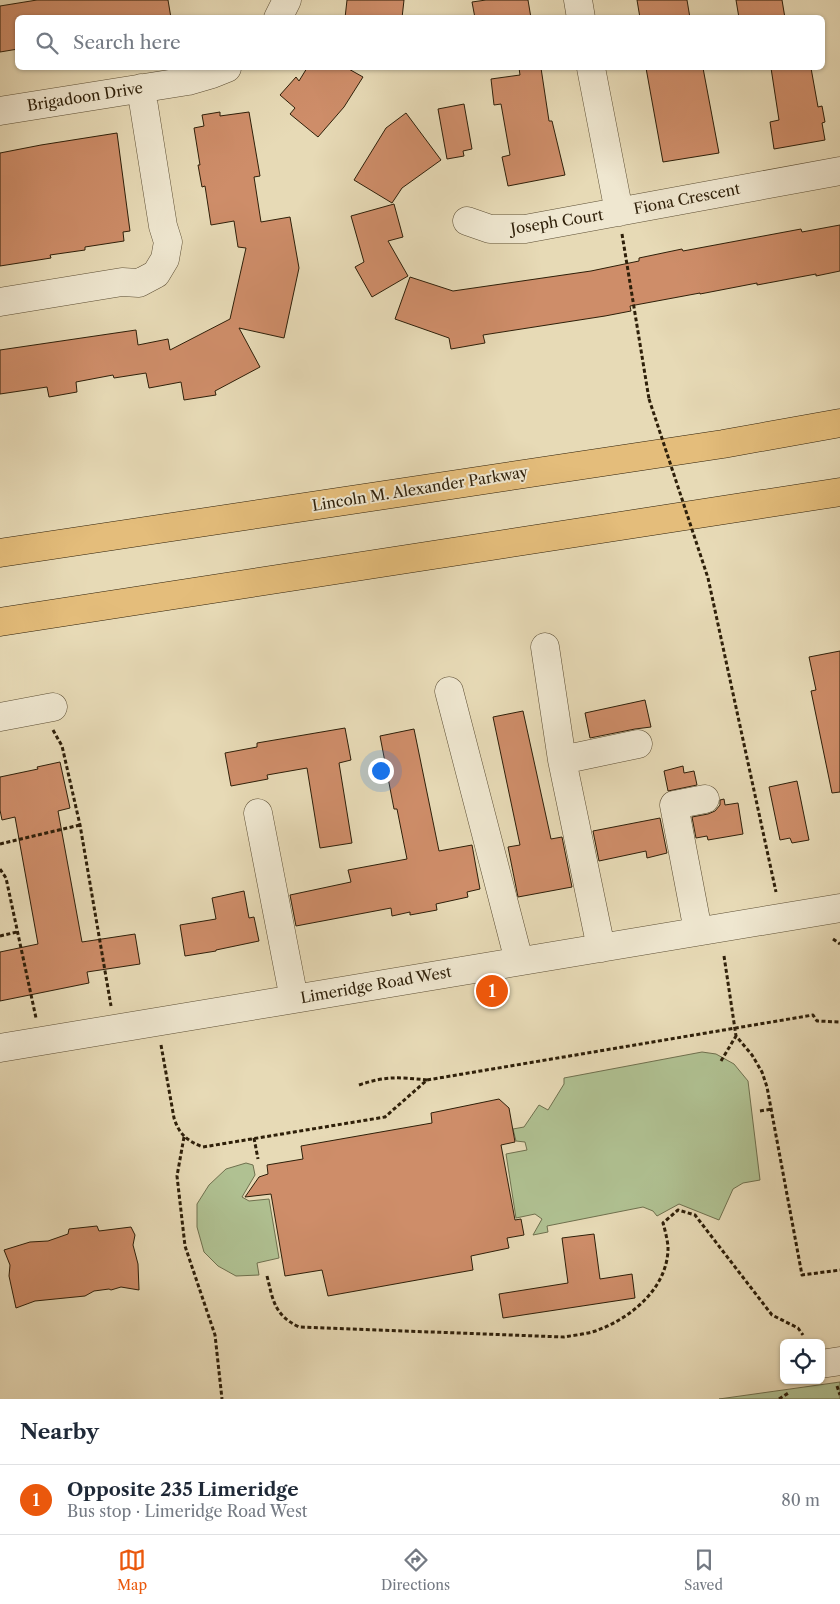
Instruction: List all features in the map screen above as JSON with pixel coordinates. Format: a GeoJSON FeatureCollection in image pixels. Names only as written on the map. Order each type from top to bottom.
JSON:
{"type":"FeatureCollection","features":[{"type":"Feature","properties":{"kind":"highway","name":"Lincoln M. Alexander Parkway"},"geometry":{"type":"LineString","coordinates":[[0,553],[723,444],[840,423]]}},
{"type":"Feature","properties":{"kind":"highway"},"geometry":{"type":"LineString","coordinates":[[0,622],[840,492]]}},
{"type":"Feature","properties":{"kind":"street"},"geometry":{"type":"LineString","coordinates":[[280,15],[287,0]]}},
{"type":"Feature","properties":{"kind":"street"},"geometry":{"type":"LineString","coordinates":[[578,0],[580,15]]}},
{"type":"Feature","properties":{"kind":"street","name":"Brigadoon Drive"},"geometry":{"type":"LineString","coordinates":[[0,111],[200,78],[222,70]]}},
{"type":"Feature","properties":{"kind":"street","name":"Fiona Crescent"},"geometry":{"type":"LineString","coordinates":[[591,70],[619,212],[840,171]]}},
{"type":"Feature","properties":{"kind":"street"},"geometry":{"type":"LineString","coordinates":[[0,302],[122,282],[139,283],[156,274],[165,259],[168,242],[163,226],[141,88]]}},
{"type":"Feature","properties":{"kind":"street","name":"Joseph Court"},"geometry":{"type":"LineString","coordinates":[[468,221],[490,229],[514,230],[619,212]]}},
{"type":"Feature","properties":{"kind":"street"},"geometry":{"type":"LineString","coordinates":[[545,647],[562,760],[601,948]]}},
{"type":"Feature","properties":{"kind":"street"},"geometry":{"type":"LineString","coordinates":[[450,691],[519,961]]}},
{"type":"Feature","properties":{"kind":"street"},"geometry":{"type":"LineString","coordinates":[[0,717],[53,707]]}},
{"type":"Feature","properties":{"kind":"street"},"geometry":{"type":"LineString","coordinates":[[562,760],[638,744]]}},
{"type":"Feature","properties":{"kind":"street"},"geometry":{"type":"LineString","coordinates":[[698,932],[674,805],[705,799]]}},
{"type":"Feature","properties":{"kind":"street"},"geometry":{"type":"LineString","coordinates":[[258,813],[294,999]]}},
{"type":"Feature","properties":{"kind":"street","name":"Limeridge Road West"},"geometry":{"type":"LineString","coordinates":[[0,1048],[840,908]]}},
{"type":"Feature","properties":{"kind":"street"},"geometry":{"type":"LineString","coordinates":[[825,1366],[839,1373]]}},
{"type":"Feature","properties":{"kind":"path"},"geometry":{"type":"LineString","coordinates":[[619,212],[649,399],[708,578],[776,892]]}},
{"type":"Feature","properties":{"kind":"path"},"geometry":{"type":"LineString","coordinates":[[53,707],[48,717],[54,734],[62,746],[80,825],[115,1029]]}},
{"type":"Feature","properties":{"kind":"path"},"geometry":{"type":"LineString","coordinates":[[0,844],[80,825]]}},
{"type":"Feature","properties":{"kind":"path"},"geometry":{"type":"LineString","coordinates":[[0,869],[6,878],[41,1042]]}},
{"type":"Feature","properties":{"kind":"path"},"geometry":{"type":"LineString","coordinates":[[0,936],[17,932]]}},
{"type":"Feature","properties":{"kind":"path"},"geometry":{"type":"LineString","coordinates":[[833,939],[840,944]]}},
{"type":"Feature","properties":{"kind":"path"},"geometry":{"type":"LineString","coordinates":[[724,956],[736,1036],[752,1055],[762,1072],[772,1109],[802,1275],[840,1270]]}},
{"type":"Feature","properties":{"kind":"path"},"geometry":{"type":"LineString","coordinates":[[358,1085],[376,1079],[395,1077],[428,1080],[814,1015],[817,1021],[840,1022]]}},
{"type":"Feature","properties":{"kind":"path"},"geometry":{"type":"LineString","coordinates":[[157,1022],[177,1128],[184,1137],[203,1147],[385,1117],[428,1080]]}},
{"type":"Feature","properties":{"kind":"path"},"geometry":{"type":"LineString","coordinates":[[721,1061],[736,1036]]}},
{"type":"Feature","properties":{"kind":"path"},"geometry":{"type":"LineString","coordinates":[[760,1111],[772,1109]]}},
{"type":"Feature","properties":{"kind":"path"},"geometry":{"type":"LineString","coordinates":[[184,1137],[177,1176],[185,1246],[215,1335],[222,1399]]}},
{"type":"Feature","properties":{"kind":"path"},"geometry":{"type":"LineString","coordinates":[[254,1138],[258,1159]]}},
{"type":"Feature","properties":{"kind":"path"},"geometry":{"type":"LineString","coordinates":[[266,1276],[274,1303],[280,1314],[288,1322],[298,1327],[564,1337],[598,1330],[629,1314],[654,1290],[664,1269],[668,1246],[664,1223],[678,1210],[695,1215],[772,1315],[798,1328],[804,1335]]}},
{"type":"Feature","properties":{"kind":"path"},"geometry":{"type":"LineString","coordinates":[[839,1373],[840,1395]]}},
{"type":"Feature","properties":{"kind":"path"},"geometry":{"type":"LineString","coordinates":[[778,1399],[790,1392]]}},
{"type":"Feature","properties":{"kind":"green space"},"geometry":{"type":"Polygon","coordinates":[[[702,1052],[716,1054],[734,1064],[748,1081],[760,1180],[743,1183],[733,1189],[719,1220],[679,1204],[657,1216],[653,1211],[643,1207],[547,1226],[548,1232],[533,1235],[542,1219],[535,1214],[516,1218],[506,1154],[527,1150],[525,1142],[516,1141],[513,1129],[524,1127],[539,1105],[548,1110],[564,1084],[564,1078],[702,1052]]]}},
{"type":"Feature","properties":{"kind":"green space"},"geometry":{"type":"Polygon","coordinates":[[[246,1163],[253,1165],[255,1175],[242,1197],[249,1201],[269,1199],[279,1258],[257,1263],[259,1275],[236,1276],[218,1266],[204,1252],[197,1227],[197,1204],[209,1185],[226,1169],[246,1163]]]}},
{"type":"Feature","properties":{"kind":"green space"},"geometry":{"type":"Polygon","coordinates":[[[840,1382],[840,1399],[719,1399],[840,1382]]]}},
{"type":"Feature","properties":{"kind":"building"},"geometry":{"type":"Polygon","coordinates":[[[37,0],[168,0],[170,15],[15,15],[15,50],[0,52],[0,6],[37,0]]]}},
{"type":"Feature","properties":{"kind":"building"},"geometry":{"type":"Polygon","coordinates":[[[347,0],[404,0],[402,15],[345,15],[347,0]]]}},
{"type":"Feature","properties":{"kind":"building"},"geometry":{"type":"Polygon","coordinates":[[[528,0],[530,15],[474,15],[472,2],[528,0]]]}},
{"type":"Feature","properties":{"kind":"building"},"geometry":{"type":"Polygon","coordinates":[[[637,0],[687,0],[690,15],[640,15],[637,0]]]}},
{"type":"Feature","properties":{"kind":"building"},"geometry":{"type":"Polygon","coordinates":[[[736,0],[782,0],[784,15],[738,15],[736,0]]]}},
{"type":"Feature","properties":{"kind":"building"},"geometry":{"type":"Polygon","coordinates":[[[306,70],[351,70],[363,77],[344,107],[318,137],[290,114],[295,108],[280,95],[296,77],[299,81],[306,70]]]}},
{"type":"Feature","properties":{"kind":"building"},"geometry":{"type":"Polygon","coordinates":[[[519,70],[541,70],[549,121],[552,121],[565,175],[508,186],[502,157],[510,155],[501,104],[494,105],[491,79],[520,75],[519,70]]]}},
{"type":"Feature","properties":{"kind":"building"},"geometry":{"type":"Polygon","coordinates":[[[646,70],[703,70],[719,153],[663,162],[646,70]]]}},
{"type":"Feature","properties":{"kind":"building"},"geometry":{"type":"Polygon","coordinates":[[[771,70],[811,70],[818,107],[822,106],[825,122],[822,123],[825,140],[774,149],[770,122],[779,120],[771,70]]]}},
{"type":"Feature","properties":{"kind":"building"},"geometry":{"type":"Polygon","coordinates":[[[464,104],[472,149],[463,151],[464,156],[447,159],[438,109],[464,104]]]}},
{"type":"Feature","properties":{"kind":"building"},"geometry":{"type":"Polygon","coordinates":[[[220,112],[220,116],[249,112],[260,176],[254,177],[261,222],[290,217],[299,268],[284,338],[239,328],[260,367],[215,391],[216,395],[184,400],[181,382],[149,388],[146,373],[114,378],[113,375],[76,382],[77,392],[49,397],[47,387],[0,394],[0,350],[136,330],[138,345],[168,339],[170,350],[230,319],[246,248],[238,247],[234,221],[211,225],[205,186],[202,187],[198,165],[200,165],[194,128],[204,126],[202,115],[220,112]]]}},
{"type":"Feature","properties":{"kind":"building"},"geometry":{"type":"Polygon","coordinates":[[[406,113],[441,160],[402,188],[392,203],[354,180],[386,128],[406,113]]]}},
{"type":"Feature","properties":{"kind":"building"},"geometry":{"type":"Polygon","coordinates":[[[117,133],[130,231],[123,232],[124,241],[85,247],[85,250],[50,255],[51,258],[0,266],[0,153],[117,133]]]}},
{"type":"Feature","properties":{"kind":"building"},"geometry":{"type":"Polygon","coordinates":[[[394,204],[403,237],[388,241],[408,276],[372,297],[355,267],[364,262],[351,216],[394,204]]]}},
{"type":"Feature","properties":{"kind":"building"},"geometry":{"type":"Polygon","coordinates":[[[840,225],[840,271],[700,293],[630,306],[631,311],[483,335],[485,343],[451,349],[449,338],[395,319],[410,277],[453,291],[591,271],[639,261],[639,258],[682,249],[683,251],[801,229],[802,232],[840,225]]]}},
{"type":"Feature","properties":{"kind":"building"},"geometry":{"type":"Polygon","coordinates":[[[840,651],[840,792],[832,793],[811,691],[816,690],[809,657],[840,651]]]}},
{"type":"Feature","properties":{"kind":"building"},"geometry":{"type":"Polygon","coordinates":[[[645,700],[651,727],[590,738],[585,713],[645,700]]]}},
{"type":"Feature","properties":{"kind":"building"},"geometry":{"type":"Polygon","coordinates":[[[523,711],[551,839],[562,837],[572,887],[518,897],[508,847],[520,845],[493,717],[523,711]]]}},
{"type":"Feature","properties":{"kind":"building"},"geometry":{"type":"Polygon","coordinates":[[[345,728],[351,760],[339,763],[352,843],[320,848],[307,768],[267,775],[268,779],[231,786],[225,753],[257,747],[257,743],[345,728]]]}},
{"type":"Feature","properties":{"kind":"building"},"geometry":{"type":"Polygon","coordinates":[[[414,729],[439,851],[472,845],[480,889],[467,892],[468,897],[436,904],[437,910],[410,915],[410,912],[392,916],[391,908],[296,926],[290,895],[351,882],[348,870],[407,859],[397,809],[394,809],[380,736],[414,729]]]}},
{"type":"Feature","properties":{"kind":"building"},"geometry":{"type":"Polygon","coordinates":[[[60,762],[70,808],[58,811],[82,942],[135,934],[140,964],[87,972],[89,983],[0,1001],[0,952],[38,944],[15,817],[2,820],[0,810],[0,777],[60,762]]]}},
{"type":"Feature","properties":{"kind":"building"},"geometry":{"type":"Polygon","coordinates":[[[683,766],[684,773],[694,771],[697,785],[668,791],[664,771],[683,766]]]}},
{"type":"Feature","properties":{"kind":"building"},"geometry":{"type":"Polygon","coordinates":[[[797,781],[809,840],[792,843],[790,838],[780,840],[769,787],[797,781]]]}},
{"type":"Feature","properties":{"kind":"building"},"geometry":{"type":"Polygon","coordinates":[[[724,799],[725,805],[738,803],[743,834],[708,840],[707,836],[696,838],[692,817],[715,811],[720,805],[720,800],[724,799]]]}},
{"type":"Feature","properties":{"kind":"building"},"geometry":{"type":"Polygon","coordinates":[[[660,818],[667,853],[647,858],[646,851],[599,861],[593,831],[660,818]]]}},
{"type":"Feature","properties":{"kind":"building"},"geometry":{"type":"Polygon","coordinates":[[[244,891],[249,918],[254,917],[259,941],[185,956],[180,925],[216,919],[212,898],[244,891]]]}},
{"type":"Feature","properties":{"kind":"building"},"geometry":{"type":"Polygon","coordinates":[[[499,1099],[509,1108],[515,1142],[501,1145],[515,1220],[521,1219],[524,1235],[507,1238],[509,1248],[471,1256],[473,1270],[328,1296],[322,1270],[285,1276],[271,1194],[245,1197],[259,1177],[268,1174],[267,1165],[303,1159],[301,1146],[432,1123],[431,1113],[499,1099]]]}},
{"type":"Feature","properties":{"kind":"building"},"geometry":{"type":"Polygon","coordinates":[[[97,1226],[99,1231],[131,1227],[135,1235],[133,1245],[138,1264],[139,1290],[121,1287],[111,1290],[94,1291],[85,1296],[35,1301],[16,1308],[9,1276],[10,1265],[4,1250],[30,1242],[48,1241],[68,1234],[69,1229],[97,1226]]]}},
{"type":"Feature","properties":{"kind":"building"},"geometry":{"type":"Polygon","coordinates":[[[594,1234],[600,1279],[632,1274],[635,1298],[503,1318],[499,1294],[568,1283],[562,1238],[594,1234]]]}},
{"type":"Feature","properties":{"kind":"place","name":"Opposite 235 Limeridge"},"geometry":{"type":"Point","coordinates":[492,991]}}]}
